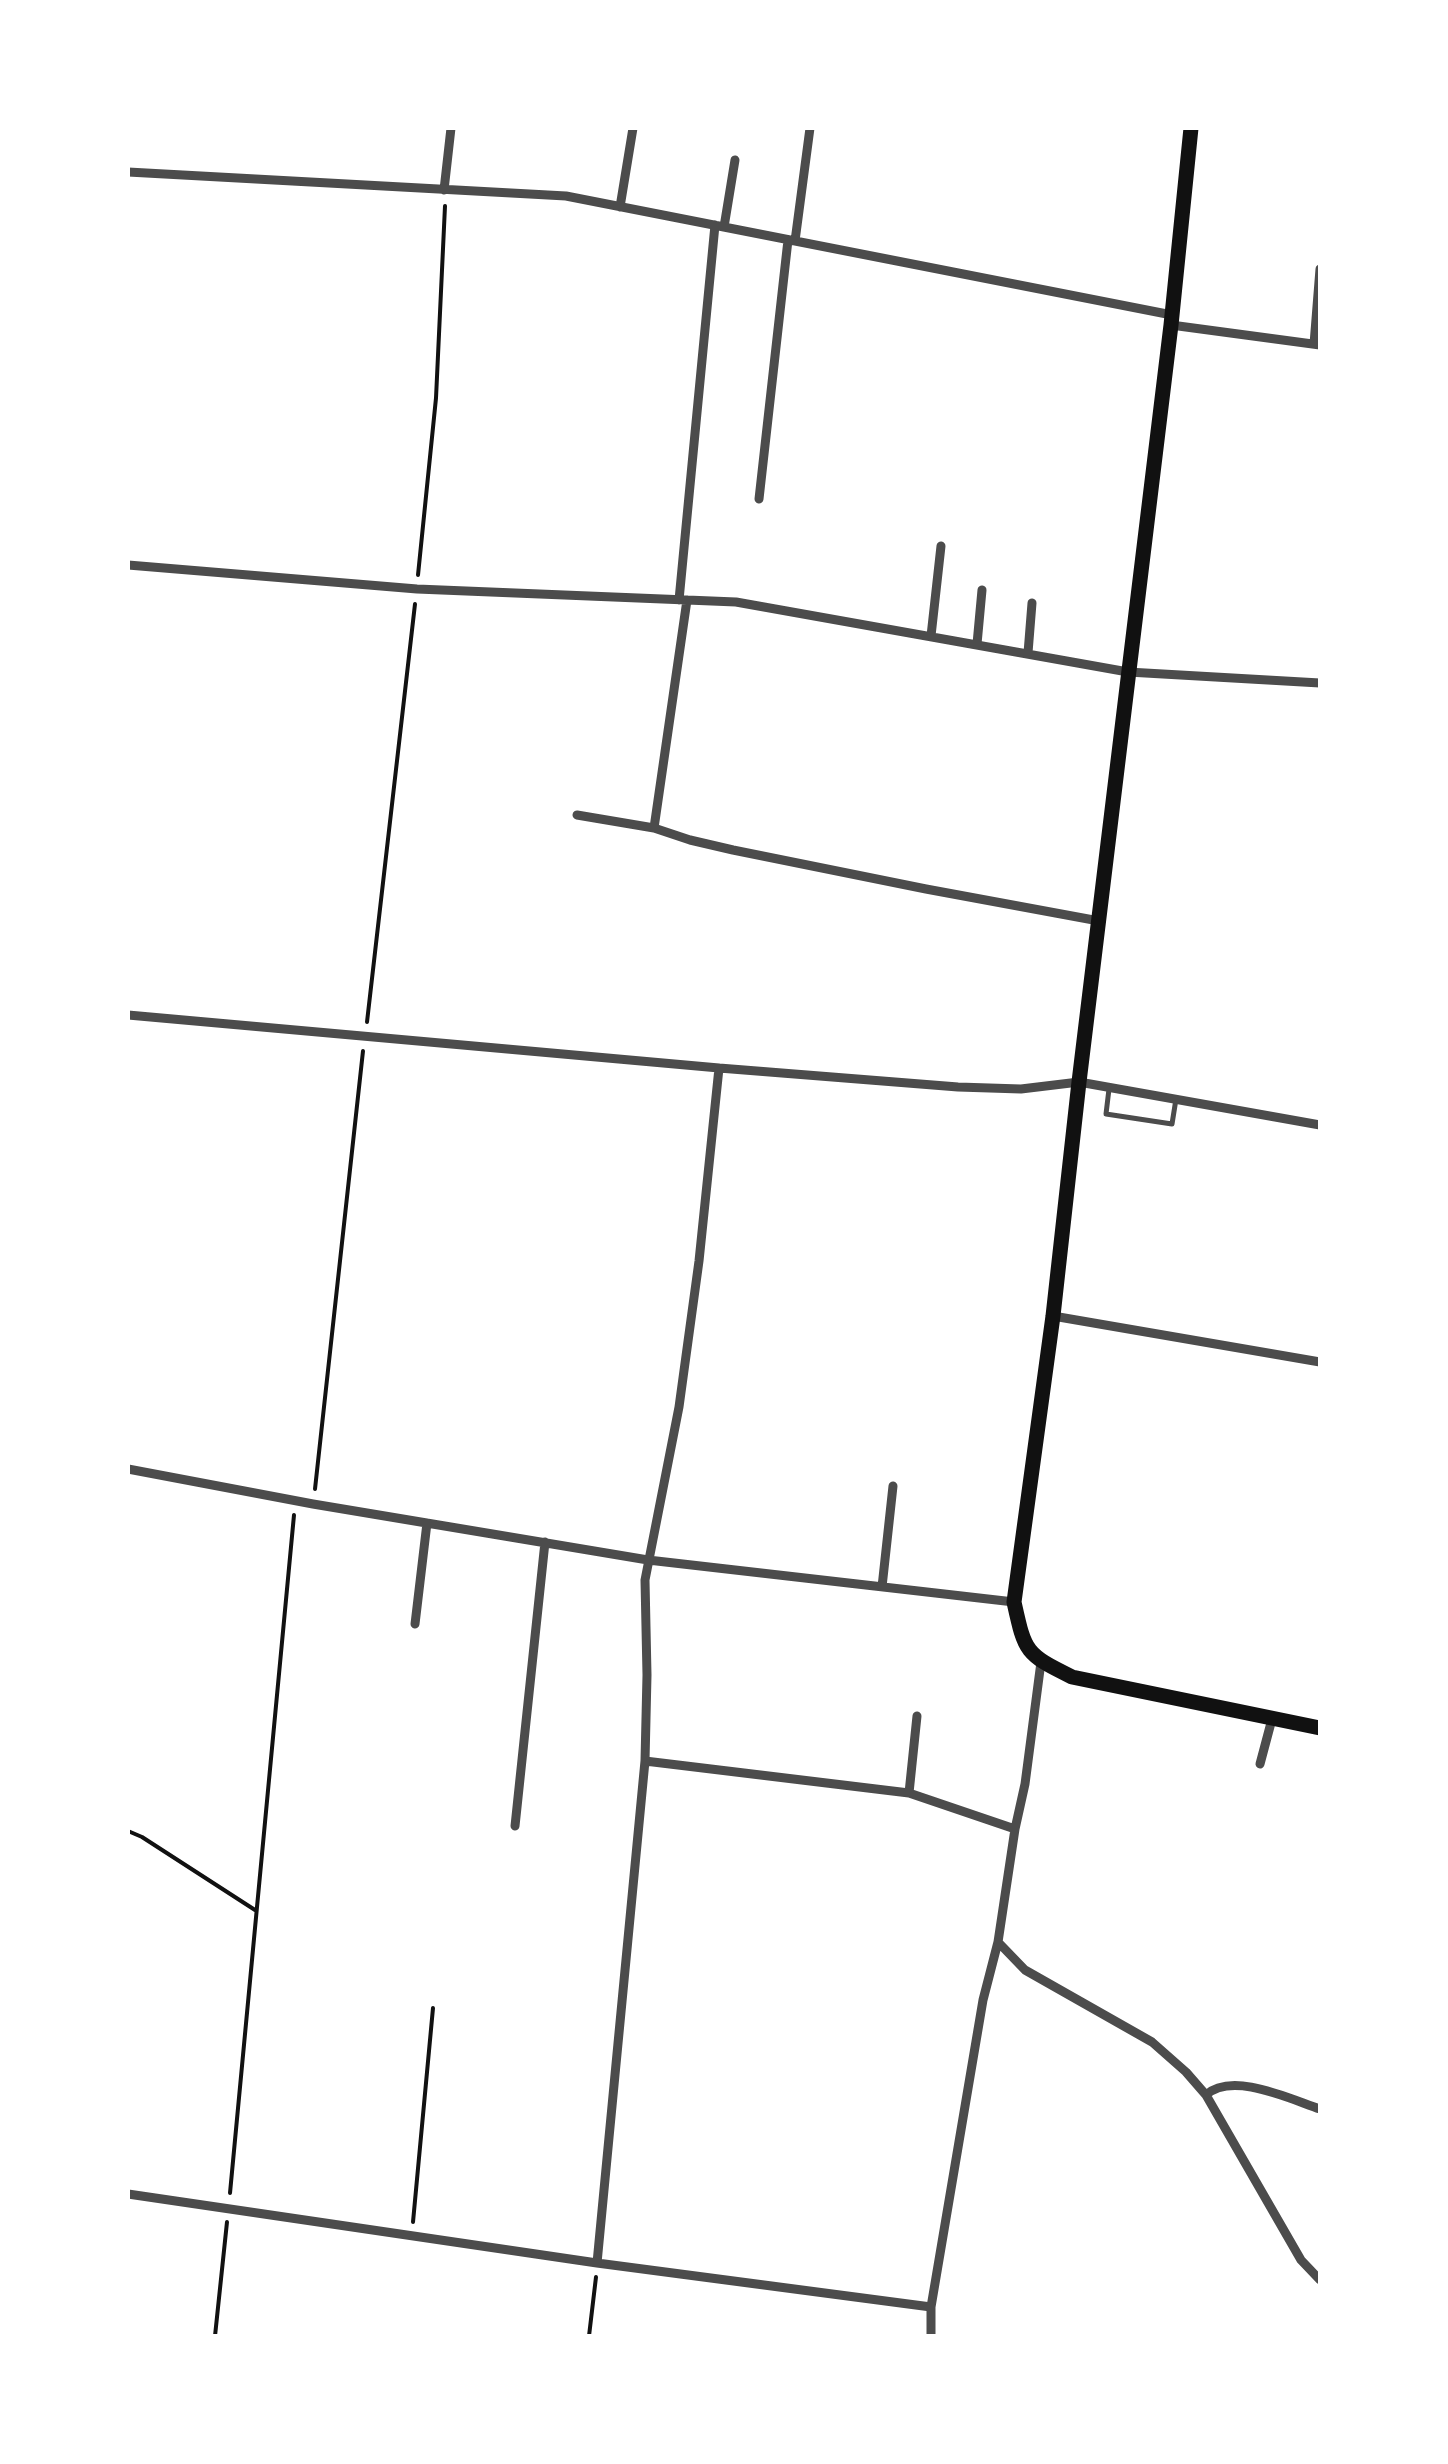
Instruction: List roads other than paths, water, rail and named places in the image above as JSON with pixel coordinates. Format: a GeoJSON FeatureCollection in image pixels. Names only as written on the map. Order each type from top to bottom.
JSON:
{"type":"FeatureCollection","features":[{"type":"Feature","properties":{"kind":"main road"},"geometry":{"type":"LineString","coordinates":[[1191,128],[1172,320],[1053,1316],[1014,1602],[1023,1642],[1041,1662],[1072,1677],[1320,1728]]}},
{"type":"Feature","properties":{"kind":"street"},"geometry":{"type":"LineString","coordinates":[[444,190],[452,128]]}},
{"type":"Feature","properties":{"kind":"street"},"geometry":{"type":"LineString","coordinates":[[620,207],[633,128]]}},
{"type":"Feature","properties":{"kind":"street"},"geometry":{"type":"LineString","coordinates":[[758,499],[810,128]]}},
{"type":"Feature","properties":{"kind":"street"},"geometry":{"type":"LineString","coordinates":[[654,828],[683,600],[719,226],[735,160]]}},
{"type":"Feature","properties":{"kind":"street"},"geometry":{"type":"LineString","coordinates":[[128,172],[566,196],[1172,320],[1317,345],[1320,269]]}},
{"type":"Feature","properties":{"kind":"street"},"geometry":{"type":"LineString","coordinates":[[931,636],[941,546]]}},
{"type":"Feature","properties":{"kind":"street"},"geometry":{"type":"LineString","coordinates":[[128,565],[417,590],[736,602],[1128,672],[1320,684]]}},
{"type":"Feature","properties":{"kind":"street"},"geometry":{"type":"LineString","coordinates":[[976,644],[982,590]]}},
{"type":"Feature","properties":{"kind":"street"},"geometry":{"type":"LineString","coordinates":[[1028,653],[1032,604]]}},
{"type":"Feature","properties":{"kind":"street"},"geometry":{"type":"LineString","coordinates":[[577,815],[654,828],[733,850],[926,889],[1098,920]]}},
{"type":"Feature","properties":{"kind":"street"},"geometry":{"type":"LineString","coordinates":[[128,1014],[958,1088],[1021,1088],[1079,1082],[1320,1125]]}},
{"type":"Feature","properties":{"kind":"street"},"geometry":{"type":"LineString","coordinates":[[597,2263],[645,1761],[644,1580],[679,1407],[719,1068]]}},
{"type":"Feature","properties":{"kind":"street"},"geometry":{"type":"LineString","coordinates":[[1053,1316],[1320,1362]]}},
{"type":"Feature","properties":{"kind":"street"},"geometry":{"type":"LineString","coordinates":[[128,1469],[648,1560],[1014,1602]]}},
{"type":"Feature","properties":{"kind":"street"},"geometry":{"type":"LineString","coordinates":[[882,1587],[893,1486]]}},
{"type":"Feature","properties":{"kind":"street"},"geometry":{"type":"LineString","coordinates":[[415,1624],[427,1523]]}},
{"type":"Feature","properties":{"kind":"street"},"geometry":{"type":"LineString","coordinates":[[516,1826],[545,1542]]}},
{"type":"Feature","properties":{"kind":"street"},"geometry":{"type":"LineString","coordinates":[[932,2336],[931,2307],[983,2000],[998,1942],[1025,1784],[1041,1662]]}},
{"type":"Feature","properties":{"kind":"street"},"geometry":{"type":"LineString","coordinates":[[909,1792],[917,1716]]}},
{"type":"Feature","properties":{"kind":"street"},"geometry":{"type":"LineString","coordinates":[[1260,1764],[1272,1718]]}},
{"type":"Feature","properties":{"kind":"street"},"geometry":{"type":"LineString","coordinates":[[645,1761],[909,1792],[1015,1830]]}},
{"type":"Feature","properties":{"kind":"street"},"geometry":{"type":"LineString","coordinates":[[998,1942],[1026,1970],[1152,2042],[1206,2095],[1300,2260],[1320,2280]]}},
{"type":"Feature","properties":{"kind":"street"},"geometry":{"type":"LineString","coordinates":[[1206,2095],[1215,2087],[1257,2088],[1320,2109]]}},
{"type":"Feature","properties":{"kind":"street"},"geometry":{"type":"LineString","coordinates":[[128,2194],[931,2307]]}},
{"type":"Feature","properties":{"kind":"lane"},"geometry":{"type":"LineString","coordinates":[[1110,1088],[1106,1114],[1172,1124],[1176,1100]]}}]}
